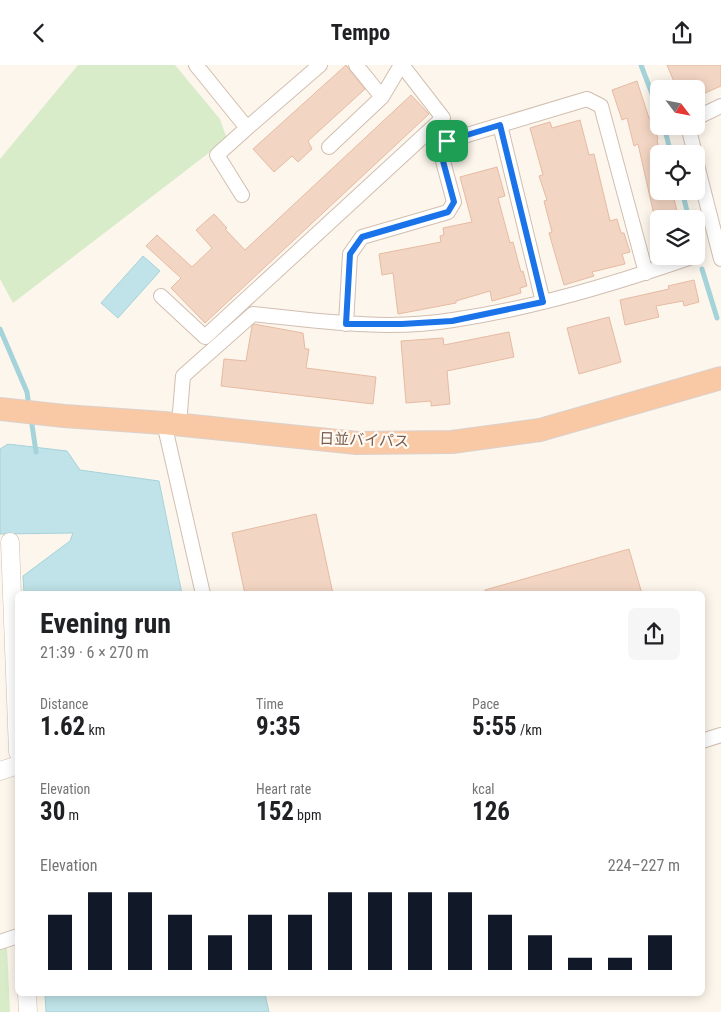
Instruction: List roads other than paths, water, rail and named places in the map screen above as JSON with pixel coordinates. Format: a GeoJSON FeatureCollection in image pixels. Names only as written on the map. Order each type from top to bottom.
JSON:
{"type":"FeatureCollection","features":[{"type":"Feature","properties":{"kind":"highway","name":"日並バイパス"},"geometry":{"type":"LineString","coordinates":[[0,409],[64,416],[172,423],[357,443],[452,442],[540,430],[721,378]]}},
{"type":"Feature","properties":{"kind":"street"},"geometry":{"type":"LineString","coordinates":[[196,65],[247,128]]}},
{"type":"Feature","properties":{"kind":"street"},"geometry":{"type":"LineString","coordinates":[[242,195],[217,155],[320,65]]}},
{"type":"Feature","properties":{"kind":"street"},"geometry":{"type":"LineString","coordinates":[[356,65],[382,97]]}},
{"type":"Feature","properties":{"kind":"street"},"geometry":{"type":"LineString","coordinates":[[161,296],[205,337],[443,118],[402,65],[382,97],[328,147]]}},
{"type":"Feature","properties":{"kind":"street"},"geometry":{"type":"LineString","coordinates":[[346,324],[350,254],[362,237],[448,212],[454,202],[440,150],[447,141],[587,99],[602,106],[646,273]]}},
{"type":"Feature","properties":{"kind":"street"},"geometry":{"type":"LineString","coordinates":[[705,114],[721,106]]}},
{"type":"Feature","properties":{"kind":"street"},"geometry":{"type":"LineString","coordinates":[[500,125],[543,302]]}},
{"type":"Feature","properties":{"kind":"street"},"geometry":{"type":"LineString","coordinates":[[705,195],[720,252],[705,254]]}},
{"type":"Feature","properties":{"kind":"street"},"geometry":{"type":"LineString","coordinates":[[201,591],[172,423],[183,376],[253,314],[346,324],[402,324],[452,321],[543,302],[670,265]]}},
{"type":"Feature","properties":{"kind":"street"},"geometry":{"type":"LineString","coordinates":[[10,542],[15,673]]}},
{"type":"Feature","properties":{"kind":"street"},"geometry":{"type":"LineString","coordinates":[[705,740],[721,735]]}},
{"type":"Feature","properties":{"kind":"street"},"geometry":{"type":"LineString","coordinates":[[0,771],[15,766]]}},
{"type":"Feature","properties":{"kind":"street"},"geometry":{"type":"LineString","coordinates":[[0,942],[15,937]]}},
{"type":"Feature","properties":{"kind":"street"},"geometry":{"type":"LineString","coordinates":[[27,996],[28,1012]]}},
{"type":"Feature","properties":{"kind":"water"},"geometry":{"type":"Polygon","coordinates":[[[143,256],[160,271],[118,318],[101,303],[143,256]]]}},
{"type":"Feature","properties":{"kind":"water"},"geometry":{"type":"Polygon","coordinates":[[[8,444],[67,451],[80,470],[159,481],[181,591],[24,591],[23,576],[70,541],[73,533],[0,534],[0,449],[8,444]]]}},
{"type":"Feature","properties":{"kind":"water"},"geometry":{"type":"Polygon","coordinates":[[[45,996],[265,996],[269,1012],[46,1012],[45,996]]]}},
{"type":"Feature","properties":{"kind":"waterway"},"geometry":{"type":"LineString","coordinates":[[641,65],[650,88]]}},
{"type":"Feature","properties":{"kind":"waterway"},"geometry":{"type":"LineString","coordinates":[[666,135],[669,145]]}},
{"type":"Feature","properties":{"kind":"waterway"},"geometry":{"type":"LineString","coordinates":[[684,200],[687,210]]}},
{"type":"Feature","properties":{"kind":"waterway"},"geometry":{"type":"LineString","coordinates":[[702,269],[717,318]]}},
{"type":"Feature","properties":{"kind":"waterway"},"geometry":{"type":"LineString","coordinates":[[0,329],[27,392],[29,407]]}},
{"type":"Feature","properties":{"kind":"waterway"},"geometry":{"type":"LineString","coordinates":[[31,418],[36,452]]}}]}
